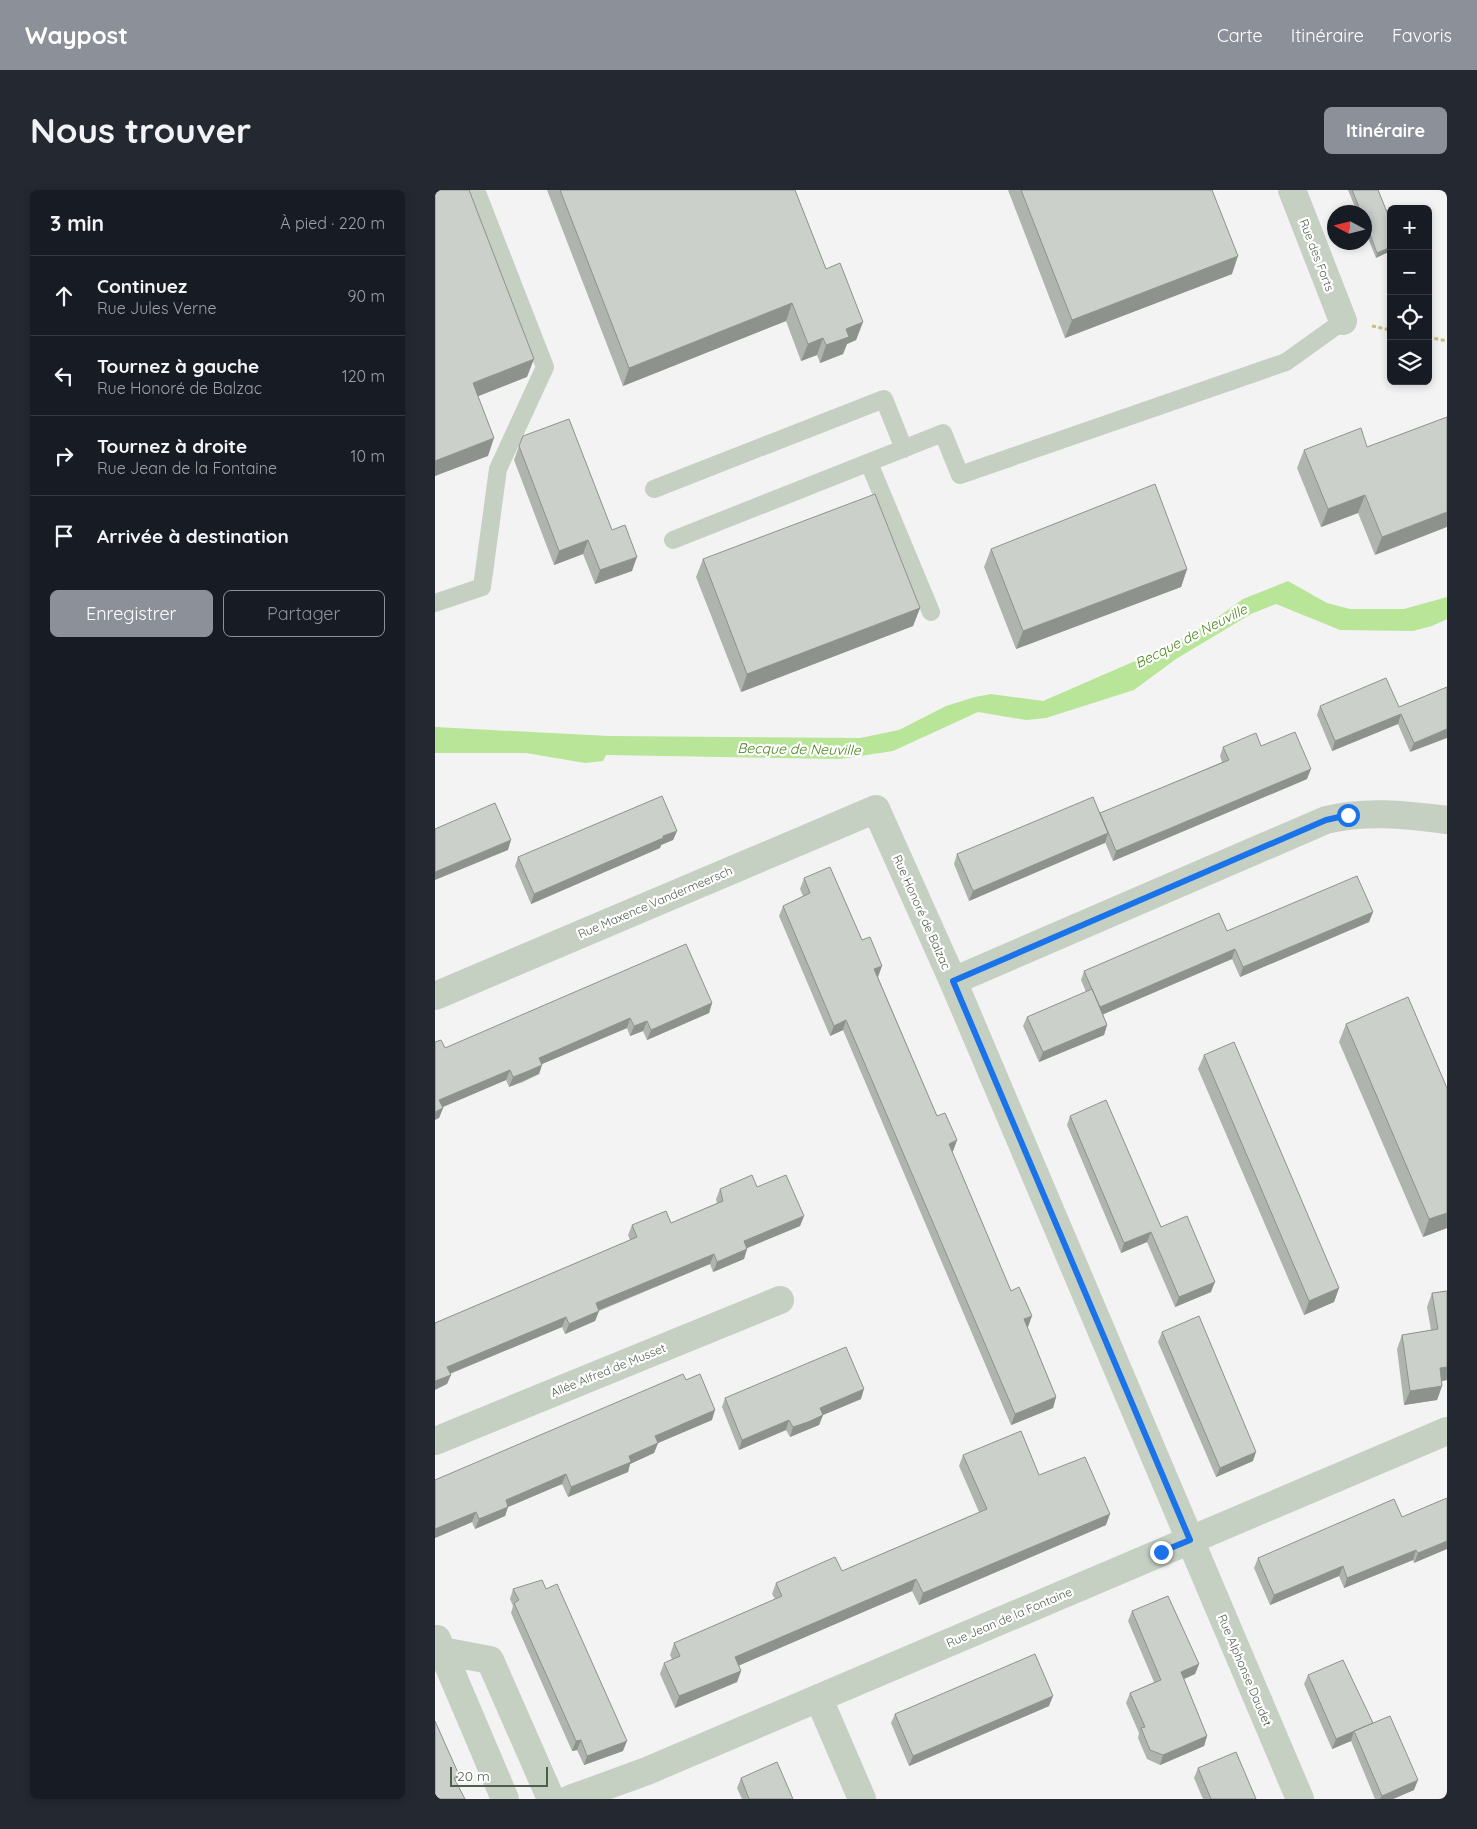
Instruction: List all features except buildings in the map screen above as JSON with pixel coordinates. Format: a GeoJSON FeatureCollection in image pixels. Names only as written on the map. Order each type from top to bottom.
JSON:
{"type":"FeatureCollection","features":[{"type":"Feature","properties":{"kind":"street","name":"Rue des Forts"},"geometry":{"type":"LineString","coordinates":[[1292,190],[1343,321]]}},
{"type":"Feature","properties":{"kind":"street","name":"Rue Honoré de Balzac"},"geometry":{"type":"LineString","coordinates":[[876,809],[953,981],[1190,1540]]}},
{"type":"Feature","properties":{"kind":"street","name":"Rue Maxence Vandermeersch"},"geometry":{"type":"LineString","coordinates":[[435,996],[876,809]]}},
{"type":"Feature","properties":{"kind":"street"},"geometry":{"type":"LineString","coordinates":[[953,981],[1326,820],[1348,815],[1381,813],[1447,820]]}},
{"type":"Feature","properties":{"kind":"street","name":"Allée Alfred de Musset"},"geometry":{"type":"LineString","coordinates":[[435,1441],[780,1300]]}},
{"type":"Feature","properties":{"kind":"street","name":"Rue Jean de la Fontaine"},"geometry":{"type":"LineString","coordinates":[[570,1799],[647,1771],[819,1699],[1447,1431]]}},
{"type":"Feature","properties":{"kind":"street","name":"Rue Alphonse Daudet"},"geometry":{"type":"LineString","coordinates":[[1190,1540],[1300,1799]]}},
{"type":"Feature","properties":{"kind":"street"},"geometry":{"type":"LineString","coordinates":[[439,1643],[505,1799]]}},
{"type":"Feature","properties":{"kind":"street"},"geometry":{"type":"LineString","coordinates":[[439,1643],[490,1660],[551,1799]]}},
{"type":"Feature","properties":{"kind":"street"},"geometry":{"type":"LineString","coordinates":[[819,1699],[861,1799]]}},
{"type":"Feature","properties":{"kind":"lane"},"geometry":{"type":"LineString","coordinates":[[435,603],[482,586],[497,469],[545,367],[476,190]]}},
{"type":"Feature","properties":{"kind":"lane"},"geometry":{"type":"LineString","coordinates":[[673,540],[943,434],[960,475],[1286,362],[1343,321]]}},
{"type":"Feature","properties":{"kind":"lane"},"geometry":{"type":"LineString","coordinates":[[654,489],[884,399],[904,449]]}},
{"type":"Feature","properties":{"kind":"lane"},"geometry":{"type":"LineString","coordinates":[[869,463],[931,612]]}},
{"type":"Feature","properties":{"kind":"path"},"geometry":{"type":"LineString","coordinates":[[1432,338],[1447,341]]}},
{"type":"Feature","properties":{"kind":"water","name":"Becque de Neuville"},"geometry":{"type":"Polygon","coordinates":[[[1288,581],[1327,603],[1350,609],[1404,609],[1447,597],[1447,619],[1432,626],[1413,631],[1340,630],[1276,604],[1251,614],[1176,659],[1134,690],[1046,718],[1026,720],[978,712],[893,751],[840,759],[606,755],[603,761],[585,763],[526,753],[435,753],[435,727],[609,736],[860,738],[899,730],[946,706],[975,697],[991,694],[1043,701],[1165,648],[1207,625],[1243,599],[1288,581]]]}},
{"type":"Feature","properties":{"kind":"route"},"geometry":{"type":"LineString","coordinates":[[1161,1552],[1190,1540],[953,981],[1326,820],[1348,815]]}}]}
